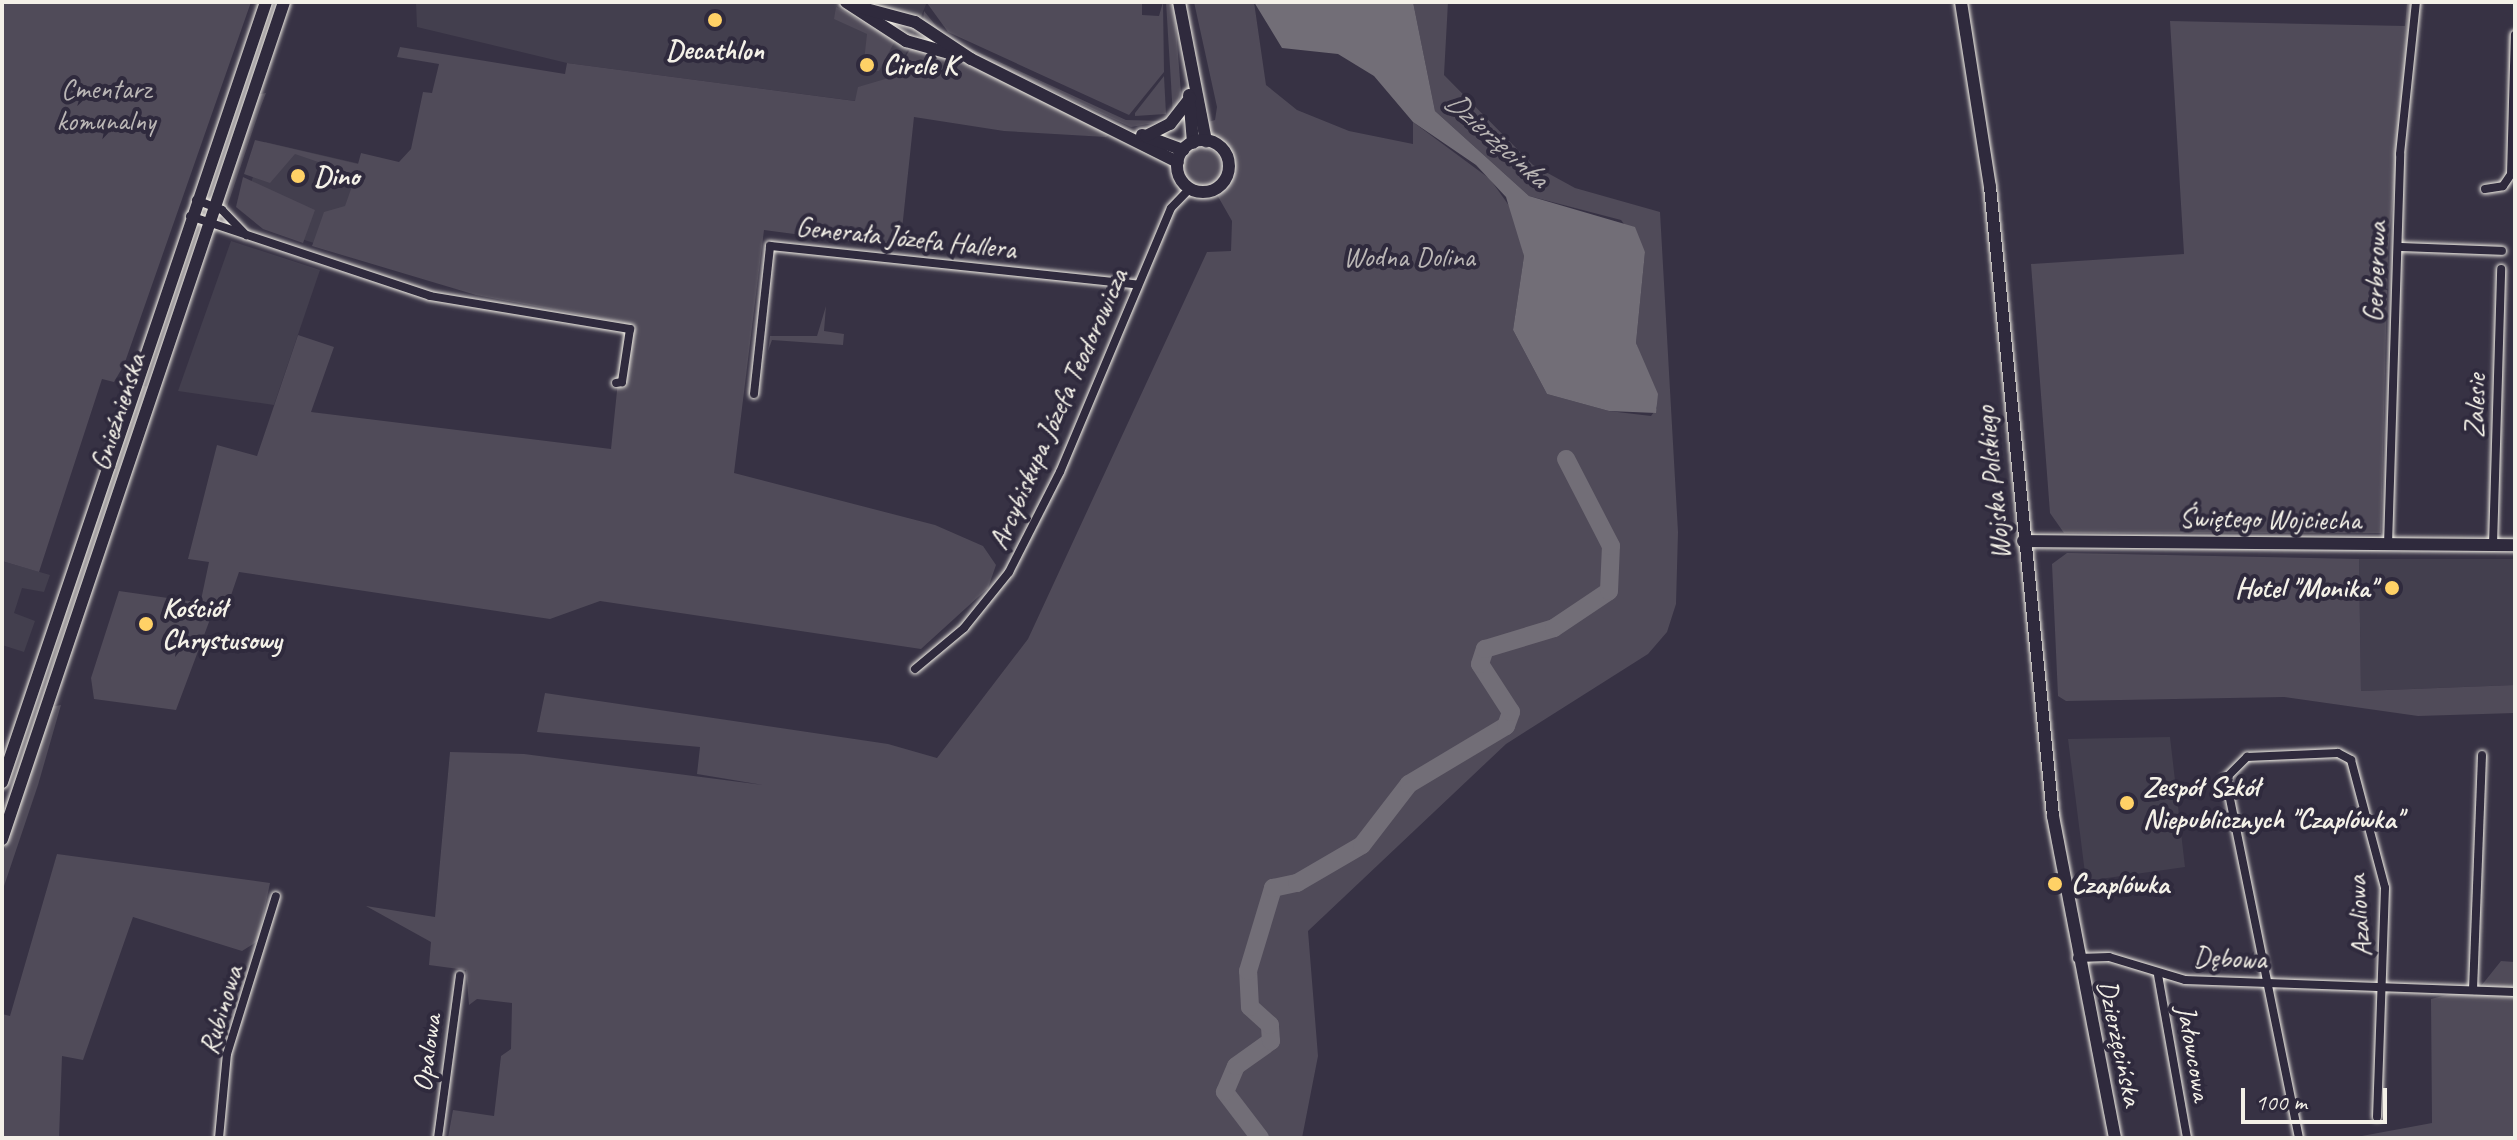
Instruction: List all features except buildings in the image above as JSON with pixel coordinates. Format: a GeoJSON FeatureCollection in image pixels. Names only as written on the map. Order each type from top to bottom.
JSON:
{"type":"FeatureCollection","features":[{"type":"Feature","properties":{"kind":"street","name":"Gnieźnieńska"},"geometry":{"type":"LineString","coordinates":[[2,782],[190,216],[266,2]]}},
{"type":"Feature","properties":{"kind":"street","name":"Gnieźnieńska"},"geometry":{"type":"LineString","coordinates":[[2,839],[207,222],[284,2]]}},
{"type":"Feature","properties":{"kind":"street"},"geometry":{"type":"LineString","coordinates":[[850,4],[1131,133],[1190,149],[1226,154],[1227,177],[1208,192],[1190,188],[1190,149],[1190,98],[1179,2]]}},
{"type":"Feature","properties":{"kind":"street","name":"Wojska Polskiego"},"geometry":{"type":"LineString","coordinates":[[1961,2],[1990,187],[2023,541],[2077,958]]}},
{"type":"Feature","properties":{"kind":"street","name":"Gerberowa"},"geometry":{"type":"LineString","coordinates":[[2388,545],[2399,247],[2416,2]]}},
{"type":"Feature","properties":{"kind":"street"},"geometry":{"type":"LineString","coordinates":[[2485,189],[2503,186],[2511,174],[2515,35]]}},
{"type":"Feature","properties":{"kind":"street"},"geometry":{"type":"LineString","coordinates":[[1184,44],[1190,149]]}},
{"type":"Feature","properties":{"kind":"street"},"geometry":{"type":"LineString","coordinates":[[1146,136],[1170,124],[1190,98]]}},
{"type":"Feature","properties":{"kind":"street"},"geometry":{"type":"LineString","coordinates":[[1131,133],[1190,149]]}},
{"type":"Feature","properties":{"kind":"street","name":"Arcybiskupa Józefa Teodorowicza"},"geometry":{"type":"LineString","coordinates":[[915,669],[964,628],[1009,572],[1060,472],[1171,208],[1190,188]]}},
{"type":"Feature","properties":{"kind":"street"},"geometry":{"type":"LineString","coordinates":[[196,199],[213,205],[246,236]]}},
{"type":"Feature","properties":{"kind":"street"},"geometry":{"type":"LineString","coordinates":[[190,216],[430,296],[630,329],[622,382],[616,383]]}},
{"type":"Feature","properties":{"kind":"street","name":"Generała Józefa Hallera"},"geometry":{"type":"LineString","coordinates":[[754,394],[770,246],[1138,285]]}},
{"type":"Feature","properties":{"kind":"street"},"geometry":{"type":"LineString","coordinates":[[2399,247],[2502,251]]}},
{"type":"Feature","properties":{"kind":"street","name":"Zalesie"},"geometry":{"type":"LineString","coordinates":[[2493,545],[2501,269]]}},
{"type":"Feature","properties":{"kind":"street","name":"Świętego Wojciecha"},"geometry":{"type":"LineString","coordinates":[[2023,541],[2515,545]]}},
{"type":"Feature","properties":{"kind":"street","name":"Azaliowa"},"geometry":{"type":"LineString","coordinates":[[2269,982],[2226,778],[2247,757],[2338,753],[2351,760],[2385,888],[2385,984]]}},
{"type":"Feature","properties":{"kind":"street"},"geometry":{"type":"LineString","coordinates":[[2473,990],[2482,755]]}},
{"type":"Feature","properties":{"kind":"street","name":"Rubinowa"},"geometry":{"type":"LineString","coordinates":[[219,1138],[227,1054],[276,896]]}},
{"type":"Feature","properties":{"kind":"street","name":"Dębowa"},"geometry":{"type":"LineString","coordinates":[[2077,958],[2109,957],[2158,975],[2515,992]]}},
{"type":"Feature","properties":{"kind":"street","name":"Dzierżęcińska"},"geometry":{"type":"LineString","coordinates":[[2077,958],[2115,1138]]}},
{"type":"Feature","properties":{"kind":"street","name":"Opalowa"},"geometry":{"type":"LineString","coordinates":[[438,1138],[460,975]]}},
{"type":"Feature","properties":{"kind":"street","name":"Jałowcowa"},"geometry":{"type":"LineString","coordinates":[[2158,975],[2187,1138]]}},
{"type":"Feature","properties":{"kind":"street"},"geometry":{"type":"LineString","coordinates":[[2269,982],[2299,1138]]}},
{"type":"Feature","properties":{"kind":"street"},"geometry":{"type":"LineString","coordinates":[[2377,1117],[2385,984]]}},
{"type":"Feature","properties":{"kind":"shaded area"},"geometry":{"type":"Polygon","coordinates":[[[416,2],[927,2],[900,68],[882,83],[859,87],[856,101],[567,63],[417,27],[416,2]]]}},
{"type":"Feature","properties":{"kind":"shaded area","name":"Wodna Dolina"},"geometry":{"type":"Polygon","coordinates":[[[1254,2],[1413,2],[1435,111],[1529,196],[1635,227],[1645,252],[1636,343],[1658,394],[1656,413],[1609,411],[1547,394],[1513,330],[1524,256],[1506,197],[1476,165],[1413,122],[1374,76],[1338,54],[1282,48],[1254,2]]]}},
{"type":"Feature","properties":{"kind":"shaded area"},"geometry":{"type":"Polygon","coordinates":[[[265,142],[365,165],[329,248],[259,225],[246,197],[265,142]]]}},
{"type":"Feature","properties":{"kind":"shaded area"},"geometry":{"type":"Polygon","coordinates":[[[231,241],[320,270],[274,405],[178,391],[231,241]]]}},
{"type":"Feature","properties":{"kind":"shaded area"},"geometry":{"type":"Polygon","coordinates":[[[2359,559],[2515,559],[2515,685],[2361,691],[2359,559]]]}},
{"type":"Feature","properties":{"kind":"shaded area"},"geometry":{"type":"Polygon","coordinates":[[[2,561],[50,575],[44,592],[22,588],[14,613],[35,621],[24,652],[2,645],[2,561]]]}},
{"type":"Feature","properties":{"kind":"shaded area","name":"Zespół Szkół Niepublicznych \"Czaplówka\""},"geometry":{"type":"Polygon","coordinates":[[[2170,737],[2185,867],[2086,881],[2068,739],[2170,737]]]}},
{"type":"Feature","properties":{"kind":"green space","name":"Cmentarz komunalny"},"geometry":{"type":"Polygon","coordinates":[[[2,2],[251,2],[124,365],[114,382],[102,379],[39,572],[2,561],[2,2]]]}},
{"type":"Feature","properties":{"kind":"green space"},"geometry":{"type":"Polygon","coordinates":[[[1142,2],[1142,15],[1159,16],[1163,2],[1164,72],[1129,115],[948,32],[927,3],[1142,2]]]}},
{"type":"Feature","properties":{"kind":"green space"},"geometry":{"type":"Polygon","coordinates":[[[1166,2],[1174,2],[1181,93],[1173,116],[1166,2]]]}},
{"type":"Feature","properties":{"kind":"green space"},"geometry":{"type":"Polygon","coordinates":[[[1194,2],[1254,2],[1266,85],[1297,110],[1349,131],[1413,144],[1413,122],[1490,179],[1515,214],[1524,256],[1513,330],[1547,394],[1609,411],[1651,416],[1657,408],[1636,343],[1645,252],[1621,220],[1529,196],[1435,111],[1413,2],[1448,2],[1444,75],[1533,165],[1575,188],[1660,212],[1678,532],[1676,604],[1667,632],[1648,654],[1506,744],[1308,931],[1318,1056],[1302,1138],[448,1138],[453,1110],[494,1116],[501,1056],[511,1049],[512,1003],[477,999],[469,1005],[466,970],[429,965],[431,942],[366,906],[435,917],[450,752],[524,754],[763,785],[697,774],[700,747],[537,732],[545,693],[888,744],[937,758],[1028,639],[1207,252],[1231,251],[1232,221],[1216,193],[1233,165],[1205,123],[1215,120],[1217,107],[1194,2]]]}},
{"type":"Feature","properties":{"kind":"green space"},"geometry":{"type":"Polygon","coordinates":[[[2407,2],[2411,2],[2388,253],[2381,533],[2064,533],[2050,513],[2031,264],[2184,254],[2170,21],[2405,26],[2407,2]]]}},
{"type":"Feature","properties":{"kind":"green space"},"geometry":{"type":"Polygon","coordinates":[[[836,7],[895,41],[879,71],[862,72],[872,63],[864,61],[867,34],[834,19],[836,7]]]}},
{"type":"Feature","properties":{"kind":"green space"},"geometry":{"type":"Polygon","coordinates":[[[924,11],[945,37],[1126,120],[1165,121],[1131,127],[962,49],[923,22],[924,11]]]}},
{"type":"Feature","properties":{"kind":"green space"},"geometry":{"type":"Polygon","coordinates":[[[400,47],[565,74],[567,63],[855,101],[858,87],[892,77],[911,48],[961,61],[1114,131],[1106,137],[1004,131],[914,117],[900,248],[764,230],[734,473],[935,525],[983,546],[996,565],[988,588],[921,649],[600,601],[550,619],[239,572],[226,610],[215,606],[176,710],[94,699],[91,678],[119,591],[210,604],[201,600],[209,562],[188,559],[217,445],[257,456],[298,335],[334,347],[311,412],[611,449],[624,323],[476,295],[312,246],[324,212],[345,206],[356,175],[295,154],[270,183],[244,174],[255,140],[358,164],[361,153],[399,162],[411,149],[423,92],[432,93],[439,64],[397,57],[400,47]]]}},
{"type":"Feature","properties":{"kind":"green space"},"geometry":{"type":"Polygon","coordinates":[[[1164,76],[1166,114],[1135,116],[1135,113],[1164,76]]]}},
{"type":"Feature","properties":{"kind":"green space"},"geometry":{"type":"Polygon","coordinates":[[[266,93],[226,210],[221,200],[256,95],[266,93]]]}},
{"type":"Feature","properties":{"kind":"green space"},"geometry":{"type":"Polygon","coordinates":[[[1203,148],[1216,154],[1222,167],[1216,180],[1203,186],[1190,180],[1184,167],[1190,154],[1203,148]]]}},
{"type":"Feature","properties":{"kind":"green space"},"geometry":{"type":"Polygon","coordinates":[[[243,177],[315,210],[303,243],[263,229],[236,207],[243,177]]]}},
{"type":"Feature","properties":{"kind":"green space"},"geometry":{"type":"Polygon","coordinates":[[[826,306],[824,331],[844,334],[843,345],[772,340],[768,351],[770,336],[817,336],[826,306]]]}},
{"type":"Feature","properties":{"kind":"green space"},"geometry":{"type":"Polygon","coordinates":[[[140,384],[147,387],[46,684],[69,601],[140,384]]]}},
{"type":"Feature","properties":{"kind":"green space"},"geometry":{"type":"Polygon","coordinates":[[[2067,553],[2359,559],[2361,691],[2515,685],[2515,713],[2418,716],[2284,697],[2066,701],[2058,696],[2052,564],[2067,553]]]}},
{"type":"Feature","properties":{"kind":"green space"},"geometry":{"type":"Polygon","coordinates":[[[61,705],[2,892],[2,857],[51,707],[61,705]]]}},
{"type":"Feature","properties":{"kind":"green space"},"geometry":{"type":"Polygon","coordinates":[[[57,854],[270,883],[258,941],[242,951],[133,917],[83,1060],[62,1056],[59,1138],[2,1138],[2,1014],[10,1016],[57,854]]]}},
{"type":"Feature","properties":{"kind":"green space"},"geometry":{"type":"Polygon","coordinates":[[[2501,961],[2515,962],[2515,1138],[2351,1138],[2432,1123],[2431,999],[2481,986],[2501,961]]]}},
{"type":"Feature","properties":{"kind":"waterway","name":"Dzierżęcinka"},"geometry":{"type":"LineString","coordinates":[[1260,1138],[1225,1092],[1236,1066],[1271,1041],[1270,1025],[1250,1007],[1248,971],[1273,888],[1297,883],[1362,845],[1409,784],[1506,726],[1511,712],[1480,664],[1485,649],[1554,628],[1609,591],[1611,546],[1566,459]]}},
{"type":"Feature","properties":{"kind":"place","name":"Decathlon"},"geometry":{"type":"Point","coordinates":[715,20]}},
{"type":"Feature","properties":{"kind":"place","name":"Circle K"},"geometry":{"type":"Point","coordinates":[867,65]}},
{"type":"Feature","properties":{"kind":"place","name":"Dino"},"geometry":{"type":"Point","coordinates":[298,176]}},
{"type":"Feature","properties":{"kind":"place","name":"Hotel \"Monika\""},"geometry":{"type":"Point","coordinates":[2392,588]}},
{"type":"Feature","properties":{"kind":"place","name":"Kościół Chrystusowy"},"geometry":{"type":"Point","coordinates":[146,624]}},
{"type":"Feature","properties":{"kind":"place","name":"Zespół Szkół Niepublicznych \"Czaplówka\""},"geometry":{"type":"Point","coordinates":[2127,803]}},
{"type":"Feature","properties":{"kind":"place","name":"Czaplówka"},"geometry":{"type":"Point","coordinates":[2055,884]}}]}
